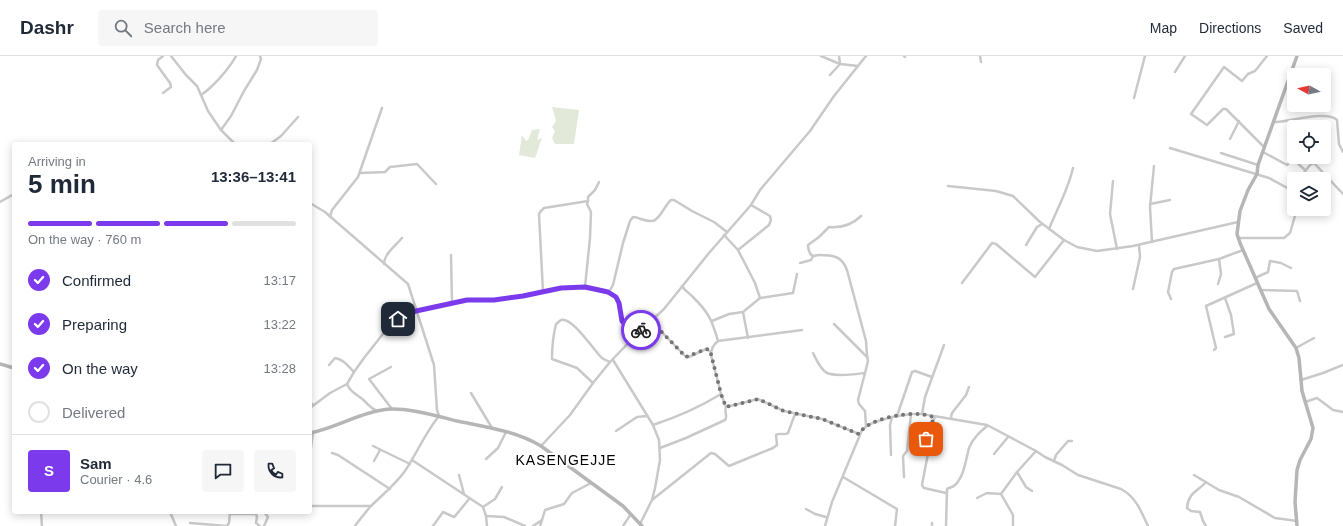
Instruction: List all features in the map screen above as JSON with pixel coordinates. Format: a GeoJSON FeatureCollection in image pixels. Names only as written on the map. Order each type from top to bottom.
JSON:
{"type":"FeatureCollection","features":[{"type":"Feature","properties":{"kind":"street"},"geometry":{"type":"LineString","coordinates":[[162,93],[171,87],[170,82],[157,65],[158,60],[163,56]]}},
{"type":"Feature","properties":{"kind":"street"},"geometry":{"type":"LineString","coordinates":[[171,56],[197,86],[208,111],[221,130],[233,142]]}},
{"type":"Feature","properties":{"kind":"street"},"geometry":{"type":"LineString","coordinates":[[201,95],[228,70],[236,56]]}},
{"type":"Feature","properties":{"kind":"street"},"geometry":{"type":"LineString","coordinates":[[221,130],[231,116],[244,90],[257,70],[261,59],[260,56]]}},
{"type":"Feature","properties":{"kind":"street"},"geometry":{"type":"LineString","coordinates":[[822,56],[840,64],[858,66]]}},
{"type":"Feature","properties":{"kind":"street"},"geometry":{"type":"LineString","coordinates":[[830,75],[840,64],[839,56]]}},
{"type":"Feature","properties":{"kind":"street"},"geometry":{"type":"LineString","coordinates":[[541,446],[570,415],[593,383],[636,334],[664,309],[751,205],[760,190],[810,131],[834,96],[866,56]]}},
{"type":"Feature","properties":{"kind":"street"},"geometry":{"type":"LineString","coordinates":[[980,56],[981,62]]}},
{"type":"Feature","properties":{"kind":"street"},"geometry":{"type":"LineString","coordinates":[[1134,98],[1145,56]]}},
{"type":"Feature","properties":{"kind":"street"},"geometry":{"type":"LineString","coordinates":[[1175,72],[1185,56]]}},
{"type":"Feature","properties":{"kind":"street"},"geometry":{"type":"LineString","coordinates":[[1264,147],[1226,108],[1208,125],[1191,114],[1224,67],[1242,82],[1248,74],[1255,71],[1267,56]]}},
{"type":"Feature","properties":{"kind":"street"},"geometry":{"type":"LineString","coordinates":[[1296,56],[1258,165],[1257,174],[1242,204],[1238,222],[1238,238],[1269,309],[1296,348],[1301,369],[1305,402],[1311,417],[1313,428],[1311,439],[1300,460],[1297,470],[1295,502],[1297,526]]}},
{"type":"Feature","properties":{"kind":"street"},"geometry":{"type":"LineString","coordinates":[[330,217],[332,210],[360,173],[382,108]]}},
{"type":"Feature","properties":{"kind":"street"},"geometry":{"type":"LineString","coordinates":[[1273,122],[1283,122],[1319,116],[1333,117],[1337,120],[1339,144],[1343,152]]}},
{"type":"Feature","properties":{"kind":"street"},"geometry":{"type":"LineString","coordinates":[[273,142],[282,136],[298,117]]}},
{"type":"Feature","properties":{"kind":"street"},"geometry":{"type":"LineString","coordinates":[[1230,139],[1239,121]]}},
{"type":"Feature","properties":{"kind":"street"},"geometry":{"type":"LineString","coordinates":[[1170,148],[1269,178],[1287,188]]}},
{"type":"Feature","properties":{"kind":"street"},"geometry":{"type":"LineString","coordinates":[[1263,152],[1287,165],[1293,159],[1305,170],[1314,163],[1343,194]]}},
{"type":"Feature","properties":{"kind":"street"},"geometry":{"type":"LineString","coordinates":[[1221,153],[1258,165]]}},
{"type":"Feature","properties":{"kind":"street"},"geometry":{"type":"LineString","coordinates":[[360,173],[385,172],[390,167],[418,164],[436,184]]}},
{"type":"Feature","properties":{"kind":"street"},"geometry":{"type":"LineString","coordinates":[[1152,242],[1150,204],[1154,166]]}},
{"type":"Feature","properties":{"kind":"street"},"geometry":{"type":"LineString","coordinates":[[1049,229],[1060,201],[1069,186],[1073,168]]}},
{"type":"Feature","properties":{"kind":"street"},"geometry":{"type":"LineString","coordinates":[[1113,181],[1110,214],[1117,249]]}},
{"type":"Feature","properties":{"kind":"street"},"geometry":{"type":"LineString","coordinates":[[585,287],[590,238],[590,212],[586,204],[588,197],[595,190],[599,182]]}},
{"type":"Feature","properties":{"kind":"street"},"geometry":{"type":"LineString","coordinates":[[948,186],[996,191],[1013,196],[1042,224],[1064,240],[1077,247],[1097,251],[1139,245],[1238,222]]}},
{"type":"Feature","properties":{"kind":"street"},"geometry":{"type":"LineString","coordinates":[[0,202],[12,195]]}},
{"type":"Feature","properties":{"kind":"street"},"geometry":{"type":"LineString","coordinates":[[608,292],[613,285],[630,221],[633,217],[651,221],[655,220],[668,203],[671,200],[674,200],[714,222],[726,234],[738,250],[755,283],[760,298]]}},
{"type":"Feature","properties":{"kind":"street"},"geometry":{"type":"LineString","coordinates":[[1150,204],[1170,200]]}},
{"type":"Feature","properties":{"kind":"street"},"geometry":{"type":"LineString","coordinates":[[543,292],[540,211],[544,208],[588,201]]}},
{"type":"Feature","properties":{"kind":"street"},"geometry":{"type":"LineString","coordinates":[[312,204],[330,217],[408,284],[434,365],[437,410],[439,416]]}},
{"type":"Feature","properties":{"kind":"street"},"geometry":{"type":"LineString","coordinates":[[738,250],[769,225],[771,220],[770,216],[751,205]]}},
{"type":"Feature","properties":{"kind":"street"},"geometry":{"type":"LineString","coordinates":[[813,256],[810,254],[808,244],[819,237],[829,227],[836,228],[852,224],[861,216]]}},
{"type":"Feature","properties":{"kind":"street"},"geometry":{"type":"LineString","coordinates":[[1238,238],[1284,238],[1290,233],[1295,216]]}},
{"type":"Feature","properties":{"kind":"street"},"geometry":{"type":"LineString","coordinates":[[1026,245],[1037,227],[1042,224]]}},
{"type":"Feature","properties":{"kind":"street"},"geometry":{"type":"LineString","coordinates":[[384,264],[384,260],[402,238]]}},
{"type":"Feature","properties":{"kind":"street"},"geometry":{"type":"LineString","coordinates":[[962,282],[992,243],[996,244],[1029,274],[1035,277],[1064,240]]}},
{"type":"Feature","properties":{"kind":"street"},"geometry":{"type":"LineString","coordinates":[[1133,289],[1140,257],[1139,245]]}},
{"type":"Feature","properties":{"kind":"street"},"geometry":{"type":"LineString","coordinates":[[1171,298],[1168,292],[1172,272],[1174,270],[1243,250]]}},
{"type":"Feature","properties":{"kind":"street"},"geometry":{"type":"LineString","coordinates":[[451,255],[452,303]]}},
{"type":"Feature","properties":{"kind":"street"},"geometry":{"type":"LineString","coordinates":[[800,263],[810,260],[813,256],[821,255],[835,256],[845,263],[866,341],[867,357],[865,373],[858,400],[859,404],[865,411],[866,427]]}},
{"type":"Feature","properties":{"kind":"street"},"geometry":{"type":"LineString","coordinates":[[1218,284],[1221,274],[1219,258]]}},
{"type":"Feature","properties":{"kind":"street"},"geometry":{"type":"LineString","coordinates":[[1255,278],[1268,272],[1270,261],[1281,263],[1291,268]]}},
{"type":"Feature","properties":{"kind":"street"},"geometry":{"type":"LineString","coordinates":[[712,321],[729,314],[743,312],[760,298],[792,293],[797,274]]}},
{"type":"Feature","properties":{"kind":"street"},"geometry":{"type":"LineString","coordinates":[[1214,350],[1216,346],[1206,306],[1258,283]]}},
{"type":"Feature","properties":{"kind":"street"},"geometry":{"type":"LineString","coordinates":[[682,286],[686,292],[691,295],[703,308],[712,321],[718,341]]}},
{"type":"Feature","properties":{"kind":"street"},"geometry":{"type":"LineString","coordinates":[[312,406],[330,393],[347,384],[354,372],[386,330],[398,319],[416,311],[467,300],[494,300],[561,288],[585,287],[608,292],[616,297],[619,303],[622,321],[632,333],[636,334]]}},
{"type":"Feature","properties":{"kind":"street"},"geometry":{"type":"LineString","coordinates":[[1260,290],[1297,291],[1300,301]]}},
{"type":"Feature","properties":{"kind":"street"},"geometry":{"type":"LineString","coordinates":[[1225,298],[1231,315],[1234,334],[1225,337]]}},
{"type":"Feature","properties":{"kind":"street"},"geometry":{"type":"LineString","coordinates":[[743,312],[748,338]]}},
{"type":"Feature","properties":{"kind":"street"},"geometry":{"type":"LineString","coordinates":[[312,432],[377,411],[392,409],[439,416],[492,428],[527,438],[541,446],[619,503],[641,525],[652,500],[658,473],[660,448],[658,435],[654,425],[612,361],[603,358],[570,323],[566,320],[561,320],[556,324],[551,344],[553,349],[552,358],[577,368],[593,383]]}},
{"type":"Feature","properties":{"kind":"street"},"geometry":{"type":"LineString","coordinates":[[651,321],[686,357],[706,349],[711,352]]}},
{"type":"Feature","properties":{"kind":"street"},"geometry":{"type":"LineString","coordinates":[[834,324],[867,357]]}},
{"type":"Feature","properties":{"kind":"street"},"geometry":{"type":"LineString","coordinates":[[660,448],[725,420],[726,407],[721,394],[711,352],[718,341],[802,330]]}},
{"type":"Feature","properties":{"kind":"street"},"geometry":{"type":"LineString","coordinates":[[1296,348],[1314,338]]}},
{"type":"Feature","properties":{"kind":"street"},"geometry":{"type":"LineString","coordinates":[[922,414],[925,397],[944,345]]}},
{"type":"Feature","properties":{"kind":"street"},"geometry":{"type":"LineString","coordinates":[[813,352],[821,367],[827,373],[865,373]]}},
{"type":"Feature","properties":{"kind":"street"},"geometry":{"type":"LineString","coordinates":[[329,365],[335,358],[338,358],[354,372]]}},
{"type":"Feature","properties":{"kind":"street"},"geometry":{"type":"LineString","coordinates":[[0,364],[12,367]]}},
{"type":"Feature","properties":{"kind":"street"},"geometry":{"type":"LineString","coordinates":[[1302,380],[1343,365]]}},
{"type":"Feature","properties":{"kind":"street"},"geometry":{"type":"LineString","coordinates":[[391,367],[370,378],[369,380],[392,409]]}},
{"type":"Feature","properties":{"kind":"street"},"geometry":{"type":"LineString","coordinates":[[897,416],[912,372],[915,371],[932,377]]}},
{"type":"Feature","properties":{"kind":"street"},"geometry":{"type":"LineString","coordinates":[[347,384],[350,391],[362,399],[370,408],[377,411]]}},
{"type":"Feature","properties":{"kind":"street"},"geometry":{"type":"LineString","coordinates":[[952,419],[952,413],[962,401],[969,387]]}},
{"type":"Feature","properties":{"kind":"street"},"geometry":{"type":"LineString","coordinates":[[471,393],[492,428]]}},
{"type":"Feature","properties":{"kind":"street"},"geometry":{"type":"LineString","coordinates":[[654,425],[705,404],[721,394]]}},
{"type":"Feature","properties":{"kind":"street"},"geometry":{"type":"LineString","coordinates":[[1305,402],[1317,398],[1330,408],[1343,412]]}},
{"type":"Feature","properties":{"kind":"street"},"geometry":{"type":"LineString","coordinates":[[726,407],[758,399],[784,411],[828,421],[859,434]]}},
{"type":"Feature","properties":{"kind":"street"},"geometry":{"type":"LineString","coordinates":[[652,500],[711,453],[715,454],[729,466],[773,448],[777,443],[776,435],[788,433],[795,414]]}},
{"type":"Feature","properties":{"kind":"street"},"geometry":{"type":"LineString","coordinates":[[904,477],[903,456],[907,451],[911,414]]}},
{"type":"Feature","properties":{"kind":"street"},"geometry":{"type":"LineString","coordinates":[[825,526],[826,517],[859,434],[866,427],[892,417],[922,414],[987,425],[1062,464],[1083,477],[1127,492],[1137,503],[1148,526]]}},
{"type":"Feature","properties":{"kind":"street"},"geometry":{"type":"LineString","coordinates":[[355,526],[371,506],[390,488],[410,464],[428,430],[439,416]]}},
{"type":"Feature","properties":{"kind":"street"},"geometry":{"type":"LineString","coordinates":[[616,431],[637,417],[648,416]]}},
{"type":"Feature","properties":{"kind":"street"},"geometry":{"type":"LineString","coordinates":[[891,455],[890,425],[892,417]]}},
{"type":"Feature","properties":{"kind":"street"},"geometry":{"type":"LineString","coordinates":[[934,417],[926,438],[929,448],[922,485],[924,488],[946,493]]}},
{"type":"Feature","properties":{"kind":"street"},"geometry":{"type":"LineString","coordinates":[[946,526],[947,488],[954,486],[958,482],[965,466],[972,441],[987,425]]}},
{"type":"Feature","properties":{"kind":"street"},"geometry":{"type":"LineString","coordinates":[[486,459],[498,448],[506,432]]}},
{"type":"Feature","properties":{"kind":"street"},"geometry":{"type":"LineString","coordinates":[[994,454],[1008,437]]}},
{"type":"Feature","properties":{"kind":"street"},"geometry":{"type":"LineString","coordinates":[[1054,461],[1056,455],[1068,441],[1072,441]]}},
{"type":"Feature","properties":{"kind":"street"},"geometry":{"type":"LineString","coordinates":[[373,446],[410,464]]}},
{"type":"Feature","properties":{"kind":"street"},"geometry":{"type":"LineString","coordinates":[[374,461],[380,450]]}},
{"type":"Feature","properties":{"kind":"street"},"geometry":{"type":"LineString","coordinates":[[1001,494],[1017,472],[1036,451]]}},
{"type":"Feature","properties":{"kind":"street"},"geometry":{"type":"LineString","coordinates":[[332,453],[338,455],[390,488]]}},
{"type":"Feature","properties":{"kind":"street"},"geometry":{"type":"LineString","coordinates":[[412,460],[483,507],[486,516],[486,526]]}},
{"type":"Feature","properties":{"kind":"street"},"geometry":{"type":"LineString","coordinates":[[1017,472],[1026,487],[1032,491]]}},
{"type":"Feature","properties":{"kind":"street"},"geometry":{"type":"LineString","coordinates":[[459,475],[464,495]]}},
{"type":"Feature","properties":{"kind":"street"},"geometry":{"type":"LineString","coordinates":[[1194,475],[1219,490],[1239,497],[1275,518],[1297,521]]}},
{"type":"Feature","properties":{"kind":"street"},"geometry":{"type":"LineString","coordinates":[[842,477],[897,509],[898,514],[894,522],[895,526]]}},
{"type":"Feature","properties":{"kind":"street"},"geometry":{"type":"LineString","coordinates":[[1206,482],[1198,491],[1190,495],[1187,502],[1187,508],[1191,511],[1200,512],[1206,526]]}},
{"type":"Feature","properties":{"kind":"street"},"geometry":{"type":"LineString","coordinates":[[540,526],[545,510],[564,504],[572,493],[591,483]]}},
{"type":"Feature","properties":{"kind":"street"},"geometry":{"type":"LineString","coordinates":[[483,507],[495,499],[502,487]]}},
{"type":"Feature","properties":{"kind":"street"},"geometry":{"type":"LineString","coordinates":[[977,498],[987,493],[1001,494]]}},
{"type":"Feature","properties":{"kind":"street"},"geometry":{"type":"LineString","coordinates":[[1001,494],[1013,515],[1012,526]]}},
{"type":"Feature","properties":{"kind":"street"},"geometry":{"type":"LineString","coordinates":[[434,526],[444,512],[454,517],[469,499]]}},
{"type":"Feature","properties":{"kind":"street"},"geometry":{"type":"LineString","coordinates":[[312,506],[371,506]]}},
{"type":"Feature","properties":{"kind":"street"},"geometry":{"type":"LineString","coordinates":[[806,508],[815,514],[826,517]]}},
{"type":"Feature","properties":{"kind":"street"},"geometry":{"type":"LineString","coordinates":[[41,514],[42,526]]}},
{"type":"Feature","properties":{"kind":"street"},"geometry":{"type":"LineString","coordinates":[[171,514],[176,526]]}},
{"type":"Feature","properties":{"kind":"street"},"geometry":{"type":"LineString","coordinates":[[190,522],[227,526],[229,523],[230,514]]}},
{"type":"Feature","properties":{"kind":"street"},"geometry":{"type":"LineString","coordinates":[[256,514],[256,523],[260,526]]}},
{"type":"Feature","properties":{"kind":"street"},"geometry":{"type":"LineString","coordinates":[[264,526],[268,517],[266,514]]}},
{"type":"Feature","properties":{"kind":"street"},"geometry":{"type":"LineString","coordinates":[[623,526],[631,514]]}},
{"type":"Feature","properties":{"kind":"street"},"geometry":{"type":"LineString","coordinates":[[486,516],[504,517],[516,525],[525,526]]}},
{"type":"Feature","properties":{"kind":"street"},"geometry":{"type":"LineString","coordinates":[[533,526],[542,520]]}},
{"type":"Feature","properties":{"kind":"green space"},"geometry":{"type":"Polygon","coordinates":[[[552,107],[579,110],[574,144],[555,144],[552,138],[555,131],[552,127],[556,121],[552,107]]]}},
{"type":"Feature","properties":{"kind":"green space"},"geometry":{"type":"Polygon","coordinates":[[[540,129],[537,140],[542,138],[535,158],[519,155],[522,135],[526,141],[528,140],[532,130],[540,129]]]}},
{"type":"Feature","properties":{"kind":"way so far"},"geometry":{"type":"LineString","coordinates":[[641,330],[651,321],[686,357],[706,349],[710,350],[721,394],[726,407],[755,399],[761,399],[784,411],[822,419],[859,434],[868,425],[892,417],[922,414],[934,417],[926,439]]}},
{"type":"Feature","properties":{"kind":"district","name":"KASENGEJJE"},"geometry":{"type":"Point","coordinates":[566,460]}},
{"type":"Feature","properties":{"kind":"route"},"geometry":{"type":"LineString","coordinates":[[398,319],[430,307],[467,300],[494,300],[561,288],[585,287],[608,292],[616,297],[619,303],[622,321],[634,334],[641,330]]}}]}
